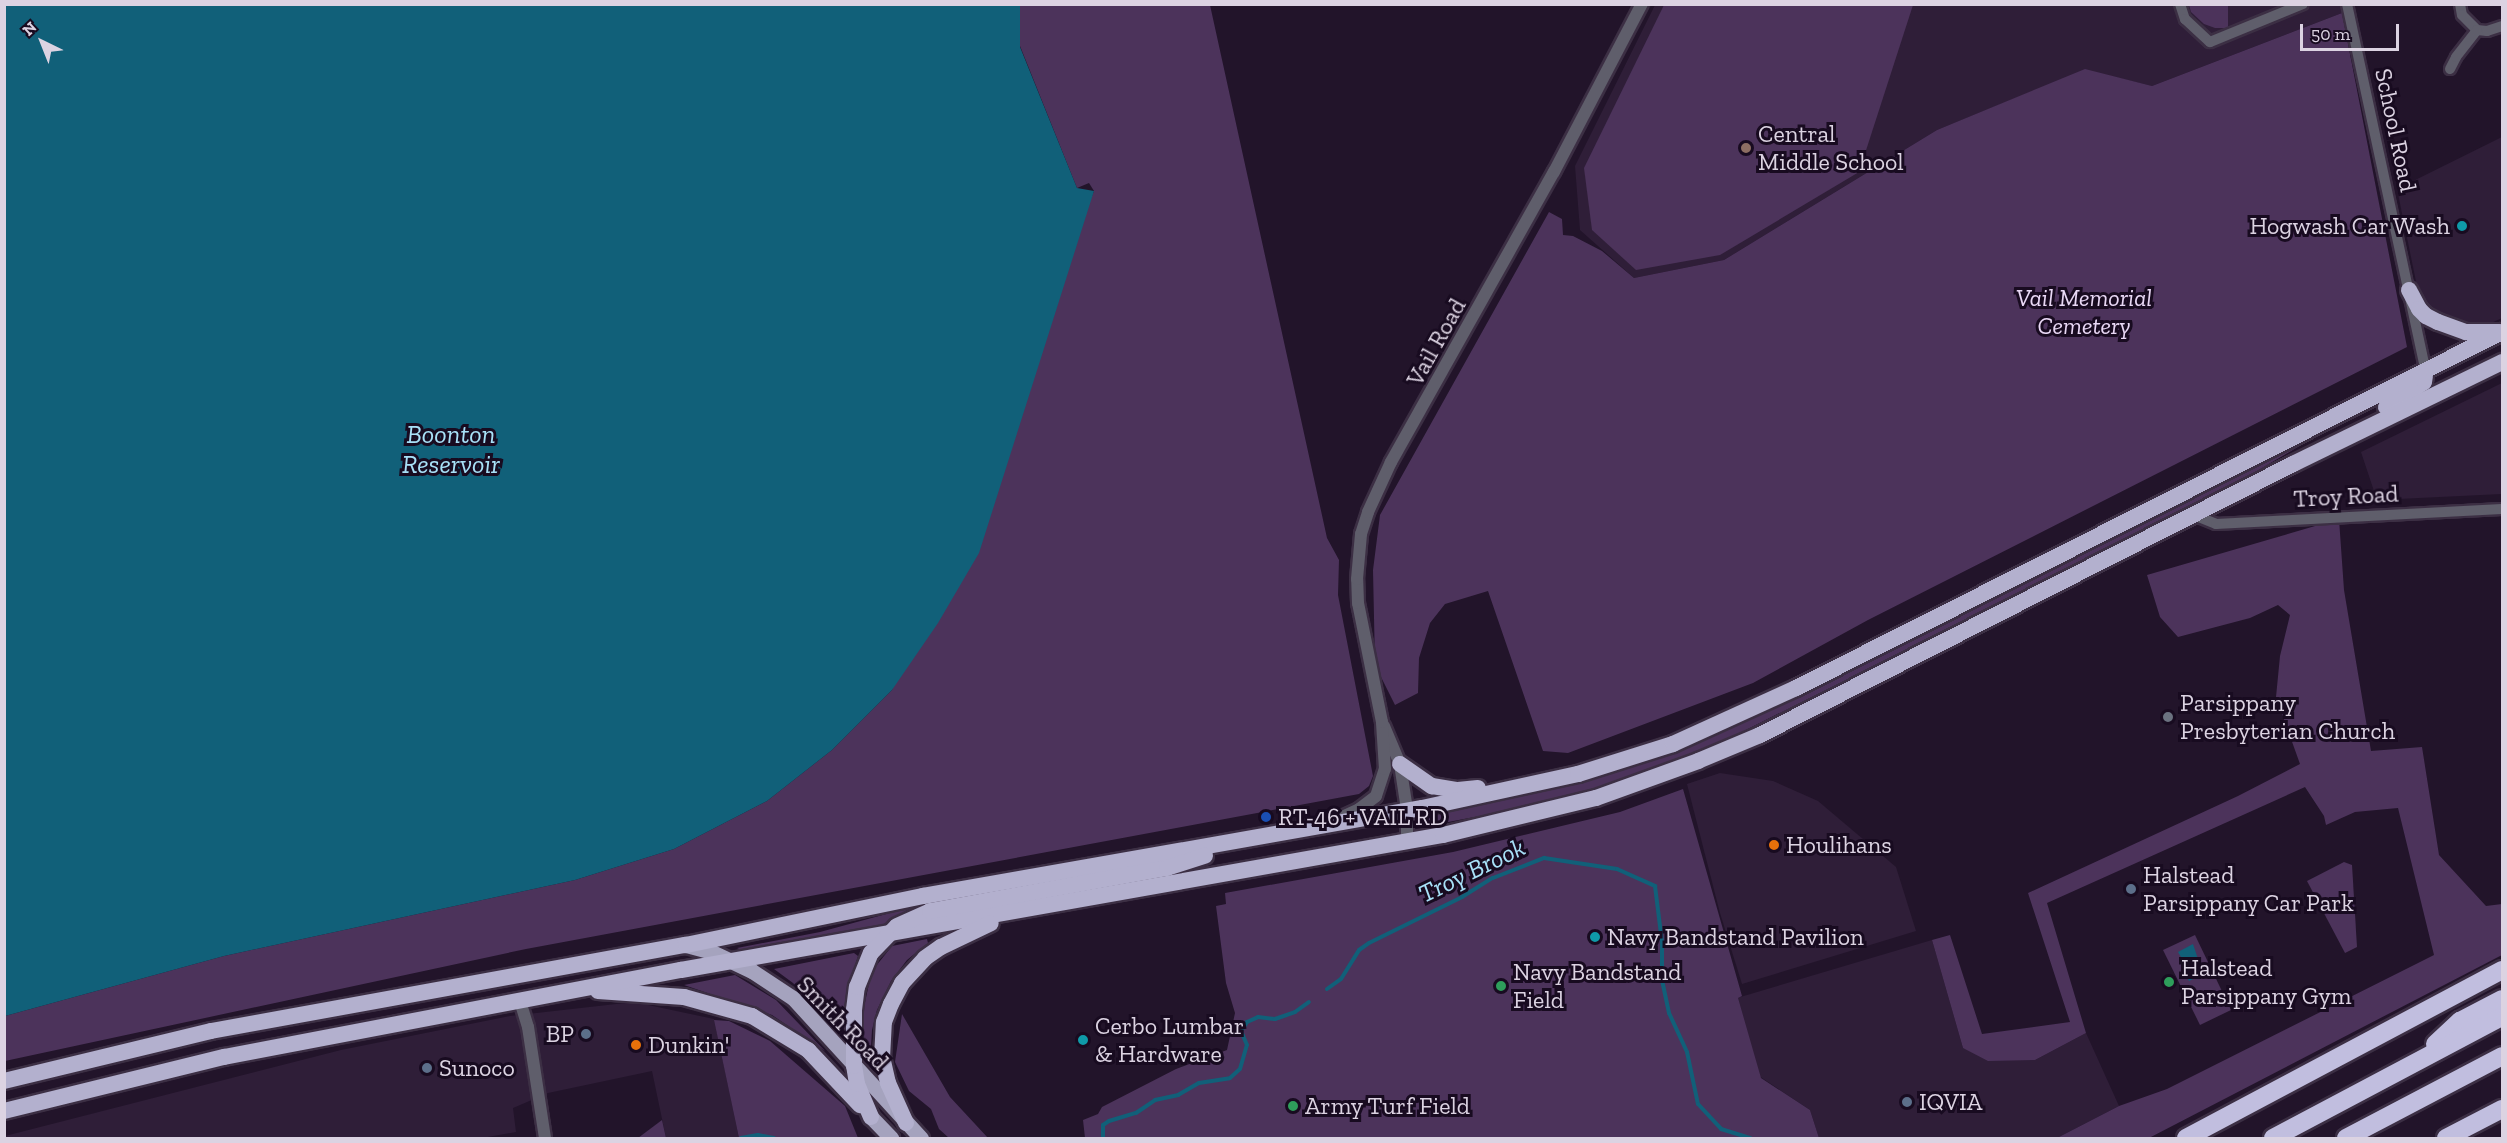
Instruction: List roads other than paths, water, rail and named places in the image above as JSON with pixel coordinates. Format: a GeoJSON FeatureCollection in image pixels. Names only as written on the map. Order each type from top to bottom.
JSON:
{"type":"FeatureCollection","features":[{"type":"Feature","properties":{"kind":"highway"},"geometry":{"type":"LineString","coordinates":[[2409,290],[2419,309],[2426,316],[2438,322],[2466,332],[2502,332]]}},
{"type":"Feature","properties":{"kind":"highway"},"geometry":{"type":"LineString","coordinates":[[4,1081],[211,1031],[686,945],[923,896],[1407,810],[1539,784],[1622,761],[1715,727],[2502,332]]}},
{"type":"Feature","properties":{"kind":"highway"},"geometry":{"type":"LineString","coordinates":[[4,1111],[224,1057],[582,989],[1443,835],[1596,798],[1698,761],[1760,735],[2293,464],[2502,362]]}},
{"type":"Feature","properties":{"kind":"highway"},"geometry":{"type":"LineString","coordinates":[[2293,464],[2355,422],[2400,400],[2424,382],[2426,371]]}},
{"type":"Feature","properties":{"kind":"highway"},"geometry":{"type":"LineString","coordinates":[[1400,764],[1420,781],[1440,788],[1458,790],[1539,784]]}},
{"type":"Feature","properties":{"kind":"highway"},"geometry":{"type":"LineString","coordinates":[[871,1117],[856,1084],[852,1032],[857,987],[871,953],[886,934],[908,920],[930,911],[1167,868],[1272,835]]}},
{"type":"Feature","properties":{"kind":"highway"},"geometry":{"type":"LineString","coordinates":[[906,1123],[888,1083],[881,1048],[884,1022],[902,983],[925,958],[941,947],[1020,911]]}},
{"type":"Feature","properties":{"kind":"highway"},"geometry":{"type":"LineString","coordinates":[[2186,1138],[2502,970]]}},
{"type":"Feature","properties":{"kind":"highway"},"geometry":{"type":"LineString","coordinates":[[582,989],[684,997],[752,1016],[808,1050],[871,1117]]}},
{"type":"Feature","properties":{"kind":"highway"},"geometry":{"type":"LineString","coordinates":[[2419,1059],[2460,1021],[2502,999]]}},
{"type":"Feature","properties":{"kind":"highway"},"geometry":{"type":"LineString","coordinates":[[2273,1138],[2502,1017]]}},
{"type":"Feature","properties":{"kind":"highway"},"geometry":{"type":"LineString","coordinates":[[2346,1138],[2502,1056]]}},
{"type":"Feature","properties":{"kind":"highway"},"geometry":{"type":"LineString","coordinates":[[2446,1138],[2502,1109]]}},
{"type":"Feature","properties":{"kind":"main road","name":"Smith Road"},"geometry":{"type":"LineString","coordinates":[[686,945],[733,962],[770,981],[793,998],[921,1138]]}},
{"type":"Feature","properties":{"kind":"main road"},"geometry":{"type":"LineString","coordinates":[[871,1117],[890,1138],[906,1123]]}},
{"type":"Feature","properties":{"kind":"street","name":"Vail Road"},"geometry":{"type":"LineString","coordinates":[[1325,825],[1359,809],[1376,796],[1385,769],[1382,722],[1358,603],[1361,534],[1368,512],[1382,478],[1554,172],[1642,4]]}},
{"type":"Feature","properties":{"kind":"street"},"geometry":{"type":"LineString","coordinates":[[2180,4],[2186,19],[2210,42],[2303,4]]}},
{"type":"Feature","properties":{"kind":"street","name":"School Road"},"geometry":{"type":"LineString","coordinates":[[2347,4],[2426,371]]}},
{"type":"Feature","properties":{"kind":"street"},"geometry":{"type":"LineString","coordinates":[[2460,4],[2462,15],[2477,30],[2487,31],[2502,26]]}},
{"type":"Feature","properties":{"kind":"street"},"geometry":{"type":"LineString","coordinates":[[2450,69],[2477,30]]}},
{"type":"Feature","properties":{"kind":"street","name":"Troy Road"},"geometry":{"type":"LineString","coordinates":[[2194,515],[2216,524],[2224,524],[2502,509]]}},
{"type":"Feature","properties":{"kind":"street","name":"Vail Road"},"geometry":{"type":"LineString","coordinates":[[1382,722],[1395,746],[1400,764],[1407,810],[1407,840]]}},
{"type":"Feature","properties":{"kind":"street"},"geometry":{"type":"LineString","coordinates":[[520,1001],[528,1027],[545,1138]]}},
{"type":"Feature","properties":{"kind":"water","name":"Boonton Reservoir"},"geometry":{"type":"Polygon","coordinates":[[[5,4],[1020,5],[1020,47],[1077,188],[1094,191],[979,553],[938,623],[892,690],[832,750],[767,801],[674,849],[575,880],[224,956],[5,1016],[5,4]]]}},
{"type":"Feature","properties":{"kind":"water"},"geometry":{"type":"Polygon","coordinates":[[[2193,944],[2203,974],[2189,981],[2183,969],[2187,967],[2178,952],[2193,944]]]}},
{"type":"Feature","properties":{"kind":"waterway","name":"Troy Brook"},"geometry":{"type":"LineString","coordinates":[[1327,989],[1341,979],[1359,950],[1369,943],[1462,897],[1493,878],[1544,858],[1617,869],[1655,886],[1662,942],[1662,980],[1669,1013],[1687,1052],[1698,1104],[1721,1129],[1751,1138]]}},
{"type":"Feature","properties":{"kind":"waterway","name":"Troy Brook"},"geometry":{"type":"LineString","coordinates":[[1103,1138],[1103,1125],[1109,1121],[1136,1113],[1155,1100],[1178,1095],[1199,1083],[1230,1078],[1240,1069],[1247,1045],[1241,1031],[1247,1022],[1258,1017],[1275,1019],[1295,1012],[1309,1002]]}},
{"type":"Feature","properties":{"kind":"waterway","name":"Troy Brook"},"geometry":{"type":"LineString","coordinates":[[741,1138],[758,1135],[774,1138]]}},
{"type":"Feature","properties":{"kind":"place","name":"Central Middle School"},"geometry":{"type":"Point","coordinates":[1746,148]}},
{"type":"Feature","properties":{"kind":"place","name":"Hogwash Car Wash"},"geometry":{"type":"Point","coordinates":[2462,226]}},
{"type":"Feature","properties":{"kind":"place","name":"Parsippany Presbyterian Church"},"geometry":{"type":"Point","coordinates":[2168,717]}},
{"type":"Feature","properties":{"kind":"place","name":"RT-46 + VAIL RD"},"geometry":{"type":"Point","coordinates":[1266,817]}},
{"type":"Feature","properties":{"kind":"place","name":"Houlihans"},"geometry":{"type":"Point","coordinates":[1774,845]}},
{"type":"Feature","properties":{"kind":"place","name":"Halstead Parsippany Car Park"},"geometry":{"type":"Point","coordinates":[2131,889]}},
{"type":"Feature","properties":{"kind":"place","name":"Navy Bandstand Pavilion"},"geometry":{"type":"Point","coordinates":[1595,937]}},
{"type":"Feature","properties":{"kind":"place","name":"Halstead Parsippany Gym"},"geometry":{"type":"Point","coordinates":[2169,982]}},
{"type":"Feature","properties":{"kind":"place","name":"Navy Bandstand Field"},"geometry":{"type":"Point","coordinates":[1501,986]}},
{"type":"Feature","properties":{"kind":"place","name":"BP"},"geometry":{"type":"Point","coordinates":[586,1034]}},
{"type":"Feature","properties":{"kind":"place","name":"Cerbo Lumbar & Hardware"},"geometry":{"type":"Point","coordinates":[1083,1040]}},
{"type":"Feature","properties":{"kind":"place","name":"Dunkin'"},"geometry":{"type":"Point","coordinates":[636,1045]}},
{"type":"Feature","properties":{"kind":"place","name":"Sunoco"},"geometry":{"type":"Point","coordinates":[427,1068]}},
{"type":"Feature","properties":{"kind":"place","name":"IQVIA"},"geometry":{"type":"Point","coordinates":[1907,1102]}},
{"type":"Feature","properties":{"kind":"place","name":"Army Turf Field"},"geometry":{"type":"Point","coordinates":[1293,1106]}},
{"type":"Feature","properties":{"kind":"park label","name":"Vail Memorial Cemetery"},"geometry":{"type":"Point","coordinates":[2084,312]}}]}
